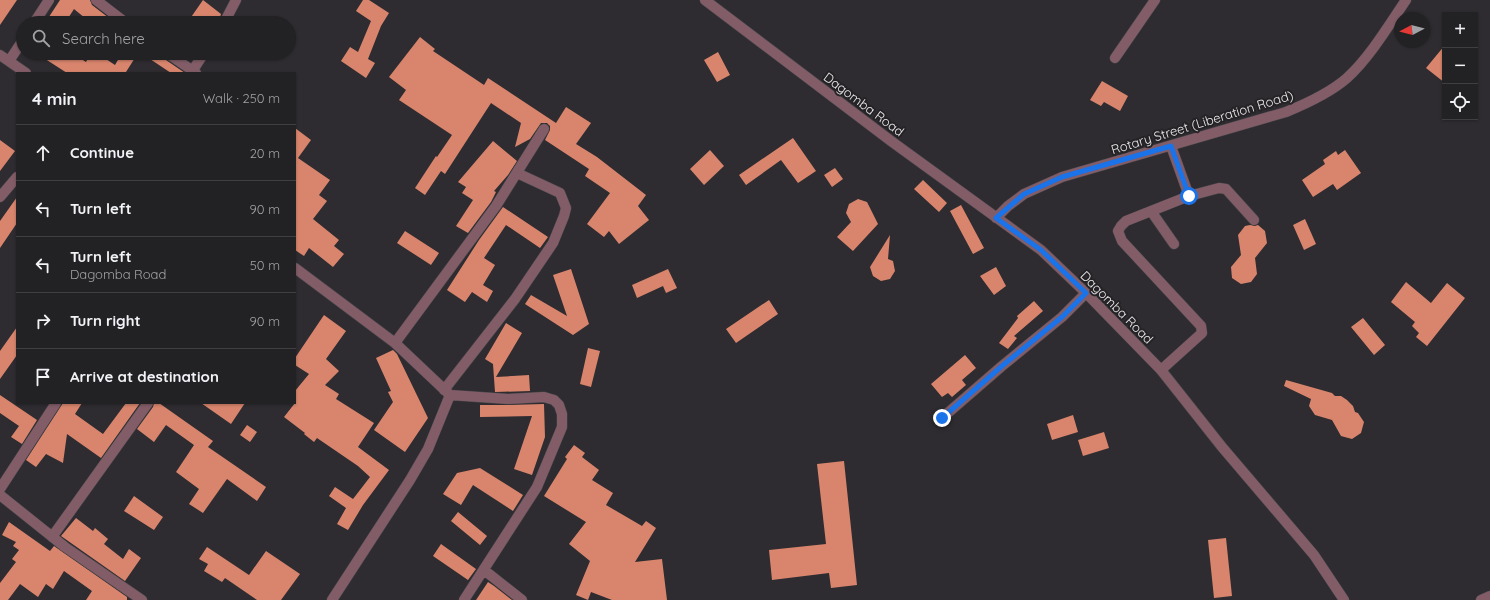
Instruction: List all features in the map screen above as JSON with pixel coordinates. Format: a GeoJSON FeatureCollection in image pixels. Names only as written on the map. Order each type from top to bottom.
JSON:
{"type":"FeatureCollection","features":[{"type":"Feature","properties":{"kind":"street"},"geometry":{"type":"LineString","coordinates":[[39,16],[49,0]]}},
{"type":"Feature","properties":{"kind":"street"},"geometry":{"type":"LineString","coordinates":[[96,0],[117,16]]}},
{"type":"Feature","properties":{"kind":"street"},"geometry":{"type":"LineString","coordinates":[[228,16],[236,0]]}},
{"type":"Feature","properties":{"kind":"street","name":"Dagomba Road"},"geometry":{"type":"LineString","coordinates":[[705,0],[891,141],[1041,250],[1086,293],[1161,370],[1222,447],[1314,555],[1344,600]]}},
{"type":"Feature","properties":{"kind":"street"},"geometry":{"type":"LineString","coordinates":[[1115,58],[1155,0]]}},
{"type":"Feature","properties":{"kind":"street","name":"Rotary Street (Liberation Road)"},"geometry":{"type":"LineString","coordinates":[[996,218],[1024,194],[1062,177],[1286,112],[1307,104],[1347,78],[1366,57],[1406,0]]}},
{"type":"Feature","properties":{"kind":"street"},"geometry":{"type":"LineString","coordinates":[[16,47],[3,59],[24,72]]}},
{"type":"Feature","properties":{"kind":"street"},"geometry":{"type":"LineString","coordinates":[[177,60],[195,72],[201,60]]}},
{"type":"Feature","properties":{"kind":"street"},"geometry":{"type":"LineString","coordinates":[[395,343],[496,206],[544,129]]}},
{"type":"Feature","properties":{"kind":"street"},"geometry":{"type":"LineString","coordinates":[[1171,146],[1189,196]]}},
{"type":"Feature","properties":{"kind":"street"},"geometry":{"type":"LineString","coordinates":[[332,600],[425,456],[438,427],[447,393],[554,243],[566,208],[560,193],[517,173]]}},
{"type":"Feature","properties":{"kind":"street"},"geometry":{"type":"LineString","coordinates":[[0,197],[16,178]]}},
{"type":"Feature","properties":{"kind":"street"},"geometry":{"type":"LineString","coordinates":[[1161,370],[1202,333],[1201,326],[1122,242],[1118,230],[1126,221],[1189,196],[1219,188],[1226,189],[1254,220]]}},
{"type":"Feature","properties":{"kind":"street"},"geometry":{"type":"LineString","coordinates":[[1151,211],[1174,244]]}},
{"type":"Feature","properties":{"kind":"street"},"geometry":{"type":"LineString","coordinates":[[296,269],[395,343],[447,393],[508,399],[544,397],[554,400],[558,405],[562,414],[562,427],[537,487],[464,600]]}},
{"type":"Feature","properties":{"kind":"street"},"geometry":{"type":"LineString","coordinates":[[942,418],[1062,317],[1086,293]]}},
{"type":"Feature","properties":{"kind":"street"},"geometry":{"type":"LineString","coordinates":[[0,489],[55,404]]}},
{"type":"Feature","properties":{"kind":"street"},"geometry":{"type":"LineString","coordinates":[[52,537],[147,404]]}},
{"type":"Feature","properties":{"kind":"street"},"geometry":{"type":"LineString","coordinates":[[0,496],[52,537],[142,600]]}},
{"type":"Feature","properties":{"kind":"street"},"geometry":{"type":"LineString","coordinates":[[484,570],[522,600]]}},
{"type":"Feature","properties":{"kind":"street"},"geometry":{"type":"LineString","coordinates":[[1481,600],[1490,596]]}},
{"type":"Feature","properties":{"kind":"building"},"geometry":{"type":"Polygon","coordinates":[[[0,0],[17,0],[0,25],[0,0]]]}},
{"type":"Feature","properties":{"kind":"building"},"geometry":{"type":"Polygon","coordinates":[[[60,0],[90,0],[92,5],[106,16],[82,16],[74,9],[70,16],[50,16],[60,0]]]}},
{"type":"Feature","properties":{"kind":"building"},"geometry":{"type":"Polygon","coordinates":[[[203,0],[221,14],[220,16],[192,16],[203,0]]]}},
{"type":"Feature","properties":{"kind":"building"},"geometry":{"type":"Polygon","coordinates":[[[363,0],[369,0],[389,13],[381,26],[368,59],[375,63],[366,78],[341,61],[350,47],[358,52],[371,21],[356,11],[363,0]]]}},
{"type":"Feature","properties":{"kind":"building"},"geometry":{"type":"Polygon","coordinates":[[[420,37],[435,49],[433,51],[484,85],[488,78],[556,123],[566,107],[591,123],[576,144],[597,157],[646,195],[638,206],[649,220],[619,244],[609,231],[604,237],[587,224],[610,193],[585,176],[589,169],[545,140],[550,130],[550,126],[547,123],[541,123],[530,139],[515,147],[521,123],[491,103],[445,174],[441,171],[425,195],[415,188],[452,135],[399,100],[406,90],[389,77],[420,37]]]}},
{"type":"Feature","properties":{"kind":"building"},"geometry":{"type":"Polygon","coordinates":[[[1442,49],[1442,81],[1426,68],[1442,49]]]}},
{"type":"Feature","properties":{"kind":"building"},"geometry":{"type":"Polygon","coordinates":[[[718,52],[730,75],[717,82],[704,60],[718,52]]]}},
{"type":"Feature","properties":{"kind":"building"},"geometry":{"type":"Polygon","coordinates":[[[47,60],[83,60],[86,62],[87,60],[108,60],[115,65],[118,60],[134,60],[126,72],[65,72],[47,60]]]}},
{"type":"Feature","properties":{"kind":"building"},"geometry":{"type":"Polygon","coordinates":[[[152,60],[166,60],[184,72],[170,72],[152,60]]]}},
{"type":"Feature","properties":{"kind":"building"},"geometry":{"type":"Polygon","coordinates":[[[1102,81],[1128,96],[1120,111],[1104,102],[1101,106],[1090,100],[1102,81]]]}},
{"type":"Feature","properties":{"kind":"building"},"geometry":{"type":"Polygon","coordinates":[[[296,129],[311,140],[298,158],[330,180],[319,195],[327,201],[313,219],[339,240],[334,246],[344,254],[333,267],[309,248],[304,256],[296,251],[296,129]]]}},
{"type":"Feature","properties":{"kind":"building"},"geometry":{"type":"Polygon","coordinates":[[[793,138],[816,171],[798,183],[781,160],[746,185],[739,175],[793,138]]]}},
{"type":"Feature","properties":{"kind":"building"},"geometry":{"type":"Polygon","coordinates":[[[0,140],[15,151],[0,171],[0,140]]]}},
{"type":"Feature","properties":{"kind":"building"},"geometry":{"type":"Polygon","coordinates":[[[493,141],[517,161],[508,175],[494,191],[496,192],[491,202],[468,233],[456,226],[473,200],[462,193],[466,187],[458,182],[493,141]]]}},
{"type":"Feature","properties":{"kind":"building"},"geometry":{"type":"Polygon","coordinates":[[[710,150],[724,166],[704,185],[690,169],[710,150]]]}},
{"type":"Feature","properties":{"kind":"building"},"geometry":{"type":"Polygon","coordinates":[[[1345,150],[1361,173],[1337,190],[1333,184],[1313,197],[1302,180],[1325,164],[1323,160],[1336,151],[1338,155],[1345,150]]]}},
{"type":"Feature","properties":{"kind":"building"},"geometry":{"type":"Polygon","coordinates":[[[835,168],[843,179],[832,187],[824,175],[835,168]]]}},
{"type":"Feature","properties":{"kind":"building"},"geometry":{"type":"Polygon","coordinates":[[[923,180],[947,203],[939,212],[914,189],[923,180]]]}},
{"type":"Feature","properties":{"kind":"building"},"geometry":{"type":"Polygon","coordinates":[[[16,198],[16,224],[0,248],[0,221],[16,198]]]}},
{"type":"Feature","properties":{"kind":"building"},"geometry":{"type":"Polygon","coordinates":[[[858,199],[867,202],[878,224],[853,251],[837,237],[851,222],[846,213],[849,204],[858,199]]]}},
{"type":"Feature","properties":{"kind":"building"},"geometry":{"type":"Polygon","coordinates":[[[961,205],[984,248],[973,254],[950,211],[961,205]]]}},
{"type":"Feature","properties":{"kind":"building"},"geometry":{"type":"Polygon","coordinates":[[[503,207],[548,237],[540,248],[506,225],[484,258],[495,265],[483,285],[493,291],[487,302],[472,292],[465,302],[447,290],[479,240],[503,207]]]}},
{"type":"Feature","properties":{"kind":"building"},"geometry":{"type":"Polygon","coordinates":[[[1305,219],[1316,244],[1304,250],[1293,225],[1305,219]]]}},
{"type":"Feature","properties":{"kind":"building"},"geometry":{"type":"Polygon","coordinates":[[[1258,225],[1265,231],[1267,243],[1255,258],[1257,274],[1251,282],[1241,284],[1232,278],[1231,267],[1241,255],[1238,235],[1245,226],[1258,225]]]}},
{"type":"Feature","properties":{"kind":"building"},"geometry":{"type":"Polygon","coordinates":[[[405,231],[439,253],[431,265],[397,243],[405,231]]]}},
{"type":"Feature","properties":{"kind":"building"},"geometry":{"type":"Polygon","coordinates":[[[890,235],[888,259],[893,261],[895,271],[890,279],[881,281],[873,276],[870,267],[890,235]]]}},
{"type":"Feature","properties":{"kind":"building"},"geometry":{"type":"Polygon","coordinates":[[[996,267],[1006,286],[994,295],[980,276],[996,267]]]}},
{"type":"Feature","properties":{"kind":"building"},"geometry":{"type":"Polygon","coordinates":[[[571,269],[589,324],[573,335],[525,304],[531,295],[567,316],[553,275],[571,269]]]}},
{"type":"Feature","properties":{"kind":"building"},"geometry":{"type":"Polygon","coordinates":[[[668,269],[677,288],[666,293],[663,286],[637,298],[632,285],[668,269]]]}},
{"type":"Feature","properties":{"kind":"building"},"geometry":{"type":"Polygon","coordinates":[[[1406,282],[1431,303],[1447,283],[1465,298],[1427,346],[1416,337],[1419,333],[1412,326],[1415,322],[1391,302],[1406,282]]]}},
{"type":"Feature","properties":{"kind":"building"},"geometry":{"type":"Polygon","coordinates":[[[769,300],[778,314],[736,343],[726,329],[769,300]]]}},
{"type":"Feature","properties":{"kind":"building"},"geometry":{"type":"Polygon","coordinates":[[[1034,301],[1043,311],[1014,336],[1017,338],[1008,349],[999,343],[1018,318],[1017,316],[1034,301]]]}},
{"type":"Feature","properties":{"kind":"building"},"geometry":{"type":"Polygon","coordinates":[[[324,315],[346,331],[326,359],[339,371],[325,385],[339,394],[336,399],[374,423],[358,447],[389,470],[363,505],[348,530],[337,524],[346,508],[329,496],[335,487],[353,499],[370,477],[358,466],[317,438],[314,442],[284,417],[294,404],[296,404],[296,390],[309,374],[296,366],[296,357],[324,315]]]}},
{"type":"Feature","properties":{"kind":"building"},"geometry":{"type":"Polygon","coordinates":[[[1363,318],[1385,345],[1374,355],[1351,327],[1363,318]]]}},
{"type":"Feature","properties":{"kind":"building"},"geometry":{"type":"Polygon","coordinates":[[[506,323],[522,333],[496,377],[529,375],[530,391],[495,392],[493,364],[485,359],[506,323]]]}},
{"type":"Feature","properties":{"kind":"building"},"geometry":{"type":"Polygon","coordinates":[[[16,328],[16,356],[0,379],[0,351],[16,328]]]}},
{"type":"Feature","properties":{"kind":"building"},"geometry":{"type":"Polygon","coordinates":[[[588,348],[600,351],[591,387],[580,384],[588,348]]]}},
{"type":"Feature","properties":{"kind":"building"},"geometry":{"type":"Polygon","coordinates":[[[393,350],[397,354],[428,418],[405,452],[374,430],[393,402],[388,392],[391,391],[376,358],[393,350]]]}},
{"type":"Feature","properties":{"kind":"building"},"geometry":{"type":"Polygon","coordinates":[[[965,355],[976,368],[962,380],[966,385],[952,397],[948,393],[942,397],[931,384],[965,355]]]}},
{"type":"Feature","properties":{"kind":"building"},"geometry":{"type":"Polygon","coordinates":[[[1286,380],[1332,393],[1335,396],[1341,396],[1347,400],[1364,422],[1361,433],[1352,439],[1341,436],[1332,420],[1315,415],[1309,406],[1311,399],[1284,386],[1286,380]]]}},
{"type":"Feature","properties":{"kind":"building"},"geometry":{"type":"Polygon","coordinates":[[[0,395],[37,420],[22,444],[11,437],[19,426],[0,413],[0,395]]]}},
{"type":"Feature","properties":{"kind":"building"},"geometry":{"type":"Polygon","coordinates":[[[62,404],[81,404],[75,414],[103,434],[125,404],[139,404],[101,458],[67,434],[63,463],[46,454],[36,467],[26,460],[62,404]]]}},
{"type":"Feature","properties":{"kind":"building"},"geometry":{"type":"Polygon","coordinates":[[[154,404],[160,404],[213,441],[208,447],[266,487],[257,501],[227,479],[203,513],[189,504],[199,489],[176,472],[194,445],[166,425],[154,442],[137,429],[154,404]]]}},
{"type":"Feature","properties":{"kind":"building"},"geometry":{"type":"Polygon","coordinates":[[[202,404],[244,404],[231,424],[202,404]]]}},
{"type":"Feature","properties":{"kind":"building"},"geometry":{"type":"Polygon","coordinates":[[[544,404],[545,437],[532,475],[514,469],[532,416],[480,417],[480,405],[544,404]]]}},
{"type":"Feature","properties":{"kind":"building"},"geometry":{"type":"Polygon","coordinates":[[[1073,415],[1078,432],[1052,440],[1047,424],[1073,415]]]}},
{"type":"Feature","properties":{"kind":"building"},"geometry":{"type":"Polygon","coordinates":[[[247,425],[257,432],[250,442],[240,435],[247,425]]]}},
{"type":"Feature","properties":{"kind":"building"},"geometry":{"type":"Polygon","coordinates":[[[1104,432],[1109,448],[1083,456],[1078,440],[1104,432]]]}},
{"type":"Feature","properties":{"kind":"building"},"geometry":{"type":"Polygon","coordinates":[[[574,445],[585,453],[582,457],[599,470],[592,480],[613,493],[606,505],[642,526],[646,521],[656,528],[635,562],[662,559],[667,600],[612,600],[591,592],[588,600],[576,595],[590,561],[569,544],[586,522],[544,496],[567,459],[565,457],[574,445]]]}},
{"type":"Feature","properties":{"kind":"building"},"geometry":{"type":"Polygon","coordinates":[[[844,461],[857,585],[831,588],[829,573],[772,580],[769,550],[826,544],[817,464],[844,461]]]}},
{"type":"Feature","properties":{"kind":"building"},"geometry":{"type":"Polygon","coordinates":[[[480,468],[523,495],[513,511],[473,485],[461,505],[443,494],[457,473],[480,468]]]}},
{"type":"Feature","properties":{"kind":"building"},"geometry":{"type":"Polygon","coordinates":[[[134,496],[163,517],[154,530],[124,511],[134,496]]]}},
{"type":"Feature","properties":{"kind":"building"},"geometry":{"type":"Polygon","coordinates":[[[458,512],[487,536],[480,545],[451,521],[458,512]]]}},
{"type":"Feature","properties":{"kind":"building"},"geometry":{"type":"Polygon","coordinates":[[[76,518],[93,531],[95,528],[108,539],[104,544],[123,559],[129,549],[141,558],[125,581],[61,536],[76,518]]]}},
{"type":"Feature","properties":{"kind":"building"},"geometry":{"type":"Polygon","coordinates":[[[9,522],[50,551],[54,546],[127,597],[127,600],[86,600],[92,591],[64,571],[53,589],[46,584],[38,597],[20,584],[8,600],[0,600],[0,583],[16,562],[12,559],[19,550],[13,546],[16,542],[2,535],[9,522]]]}},
{"type":"Feature","properties":{"kind":"building"},"geometry":{"type":"Polygon","coordinates":[[[1226,538],[1232,596],[1214,598],[1208,540],[1226,538]]]}},
{"type":"Feature","properties":{"kind":"building"},"geometry":{"type":"Polygon","coordinates":[[[441,544],[476,569],[468,580],[433,556],[441,544]]]}},
{"type":"Feature","properties":{"kind":"building"},"geometry":{"type":"Polygon","coordinates":[[[207,547],[249,575],[266,551],[300,574],[281,600],[257,600],[225,578],[222,582],[204,571],[208,564],[199,559],[207,547]]]}},
{"type":"Feature","properties":{"kind":"building"},"geometry":{"type":"Polygon","coordinates":[[[488,582],[494,586],[512,600],[476,600],[488,582]]]}},
{"type":"Feature","properties":{"kind":"route"},"geometry":{"type":"LineString","coordinates":[[942,418],[1062,317],[1086,293],[1041,250],[996,218],[1008,206],[1024,194],[1062,177],[1171,146],[1189,196]]}}]}
